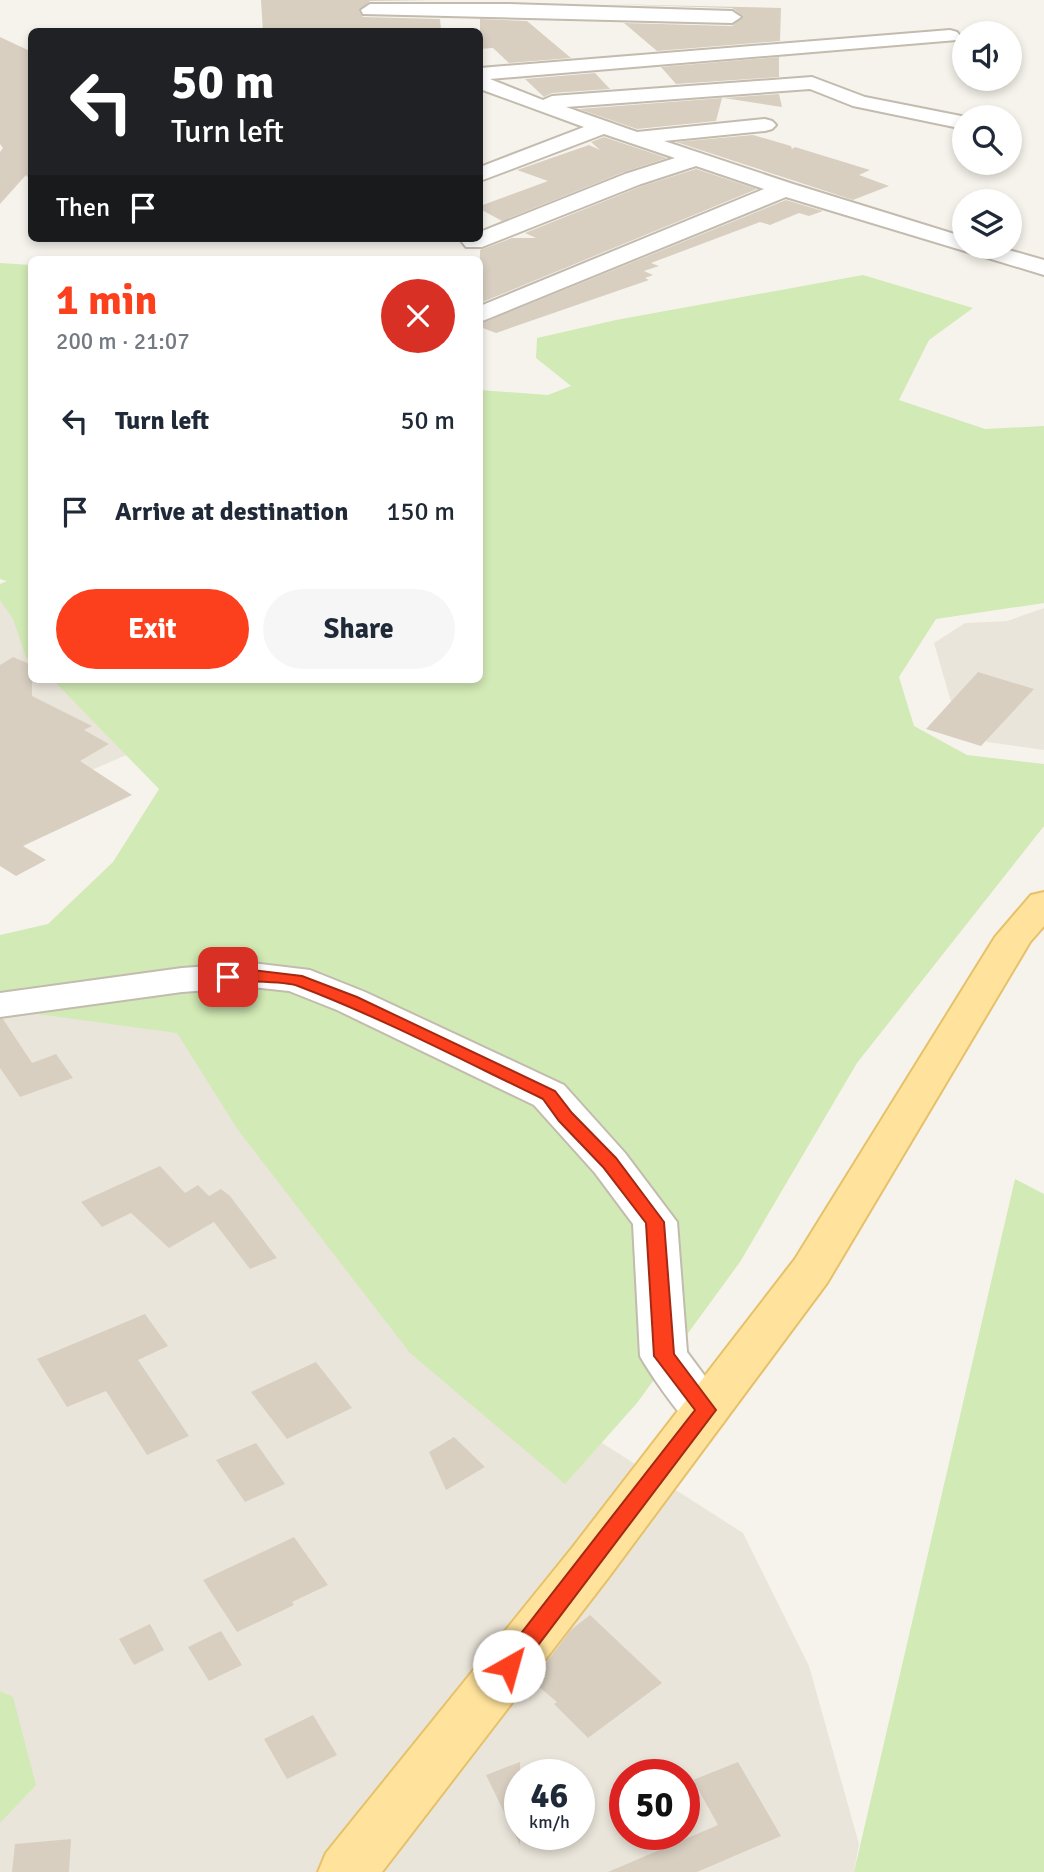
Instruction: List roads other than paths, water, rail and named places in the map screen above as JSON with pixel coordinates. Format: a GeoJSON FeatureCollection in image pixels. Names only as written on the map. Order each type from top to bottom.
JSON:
{"type":"FeatureCollection","features":[{"type":"Feature","properties":{"kind":"main road"},"geometry":{"type":"LineString","coordinates":[[346,1872],[703,1414],[811,1270],[1014,937],[1044,903]]}},
{"type":"Feature","properties":{"kind":"street"},"geometry":{"type":"LineString","coordinates":[[365,5],[551,14],[732,17]]}},
{"type":"Feature","properties":{"kind":"street"},"geometry":{"type":"LineString","coordinates":[[365,5],[385,28]]}},
{"type":"Feature","properties":{"kind":"street"},"geometry":{"type":"LineString","coordinates":[[483,74],[950,36]]}},
{"type":"Feature","properties":{"kind":"street"},"geometry":{"type":"LineString","coordinates":[[483,83],[695,159],[952,240]]}},
{"type":"Feature","properties":{"kind":"street"},"geometry":{"type":"LineString","coordinates":[[536,103],[812,83],[860,102],[952,121]]}},
{"type":"Feature","properties":{"kind":"street"},"geometry":{"type":"LineString","coordinates":[[483,99],[507,94]]}},
{"type":"Feature","properties":{"kind":"street"},"geometry":{"type":"LineString","coordinates":[[636,137],[765,125]]}},
{"type":"Feature","properties":{"kind":"street"},"geometry":{"type":"LineString","coordinates":[[483,173],[604,127]]}},
{"type":"Feature","properties":{"kind":"street"},"geometry":{"type":"LineString","coordinates":[[483,238],[633,179],[695,159]]}},
{"type":"Feature","properties":{"kind":"street"},"geometry":{"type":"LineString","coordinates":[[483,314],[785,189]]}},
{"type":"Feature","properties":{"kind":"street"},"geometry":{"type":"LineString","coordinates":[[1014,259],[1044,268]]}},
{"type":"Feature","properties":{"kind":"street"},"geometry":{"type":"LineString","coordinates":[[0,1005],[182,980],[251,975],[296,979],[351,1001],[549,1095],[610,1163],[655,1222],[635,1225],[642,1313],[660,1357],[703,1414]]}}]}
